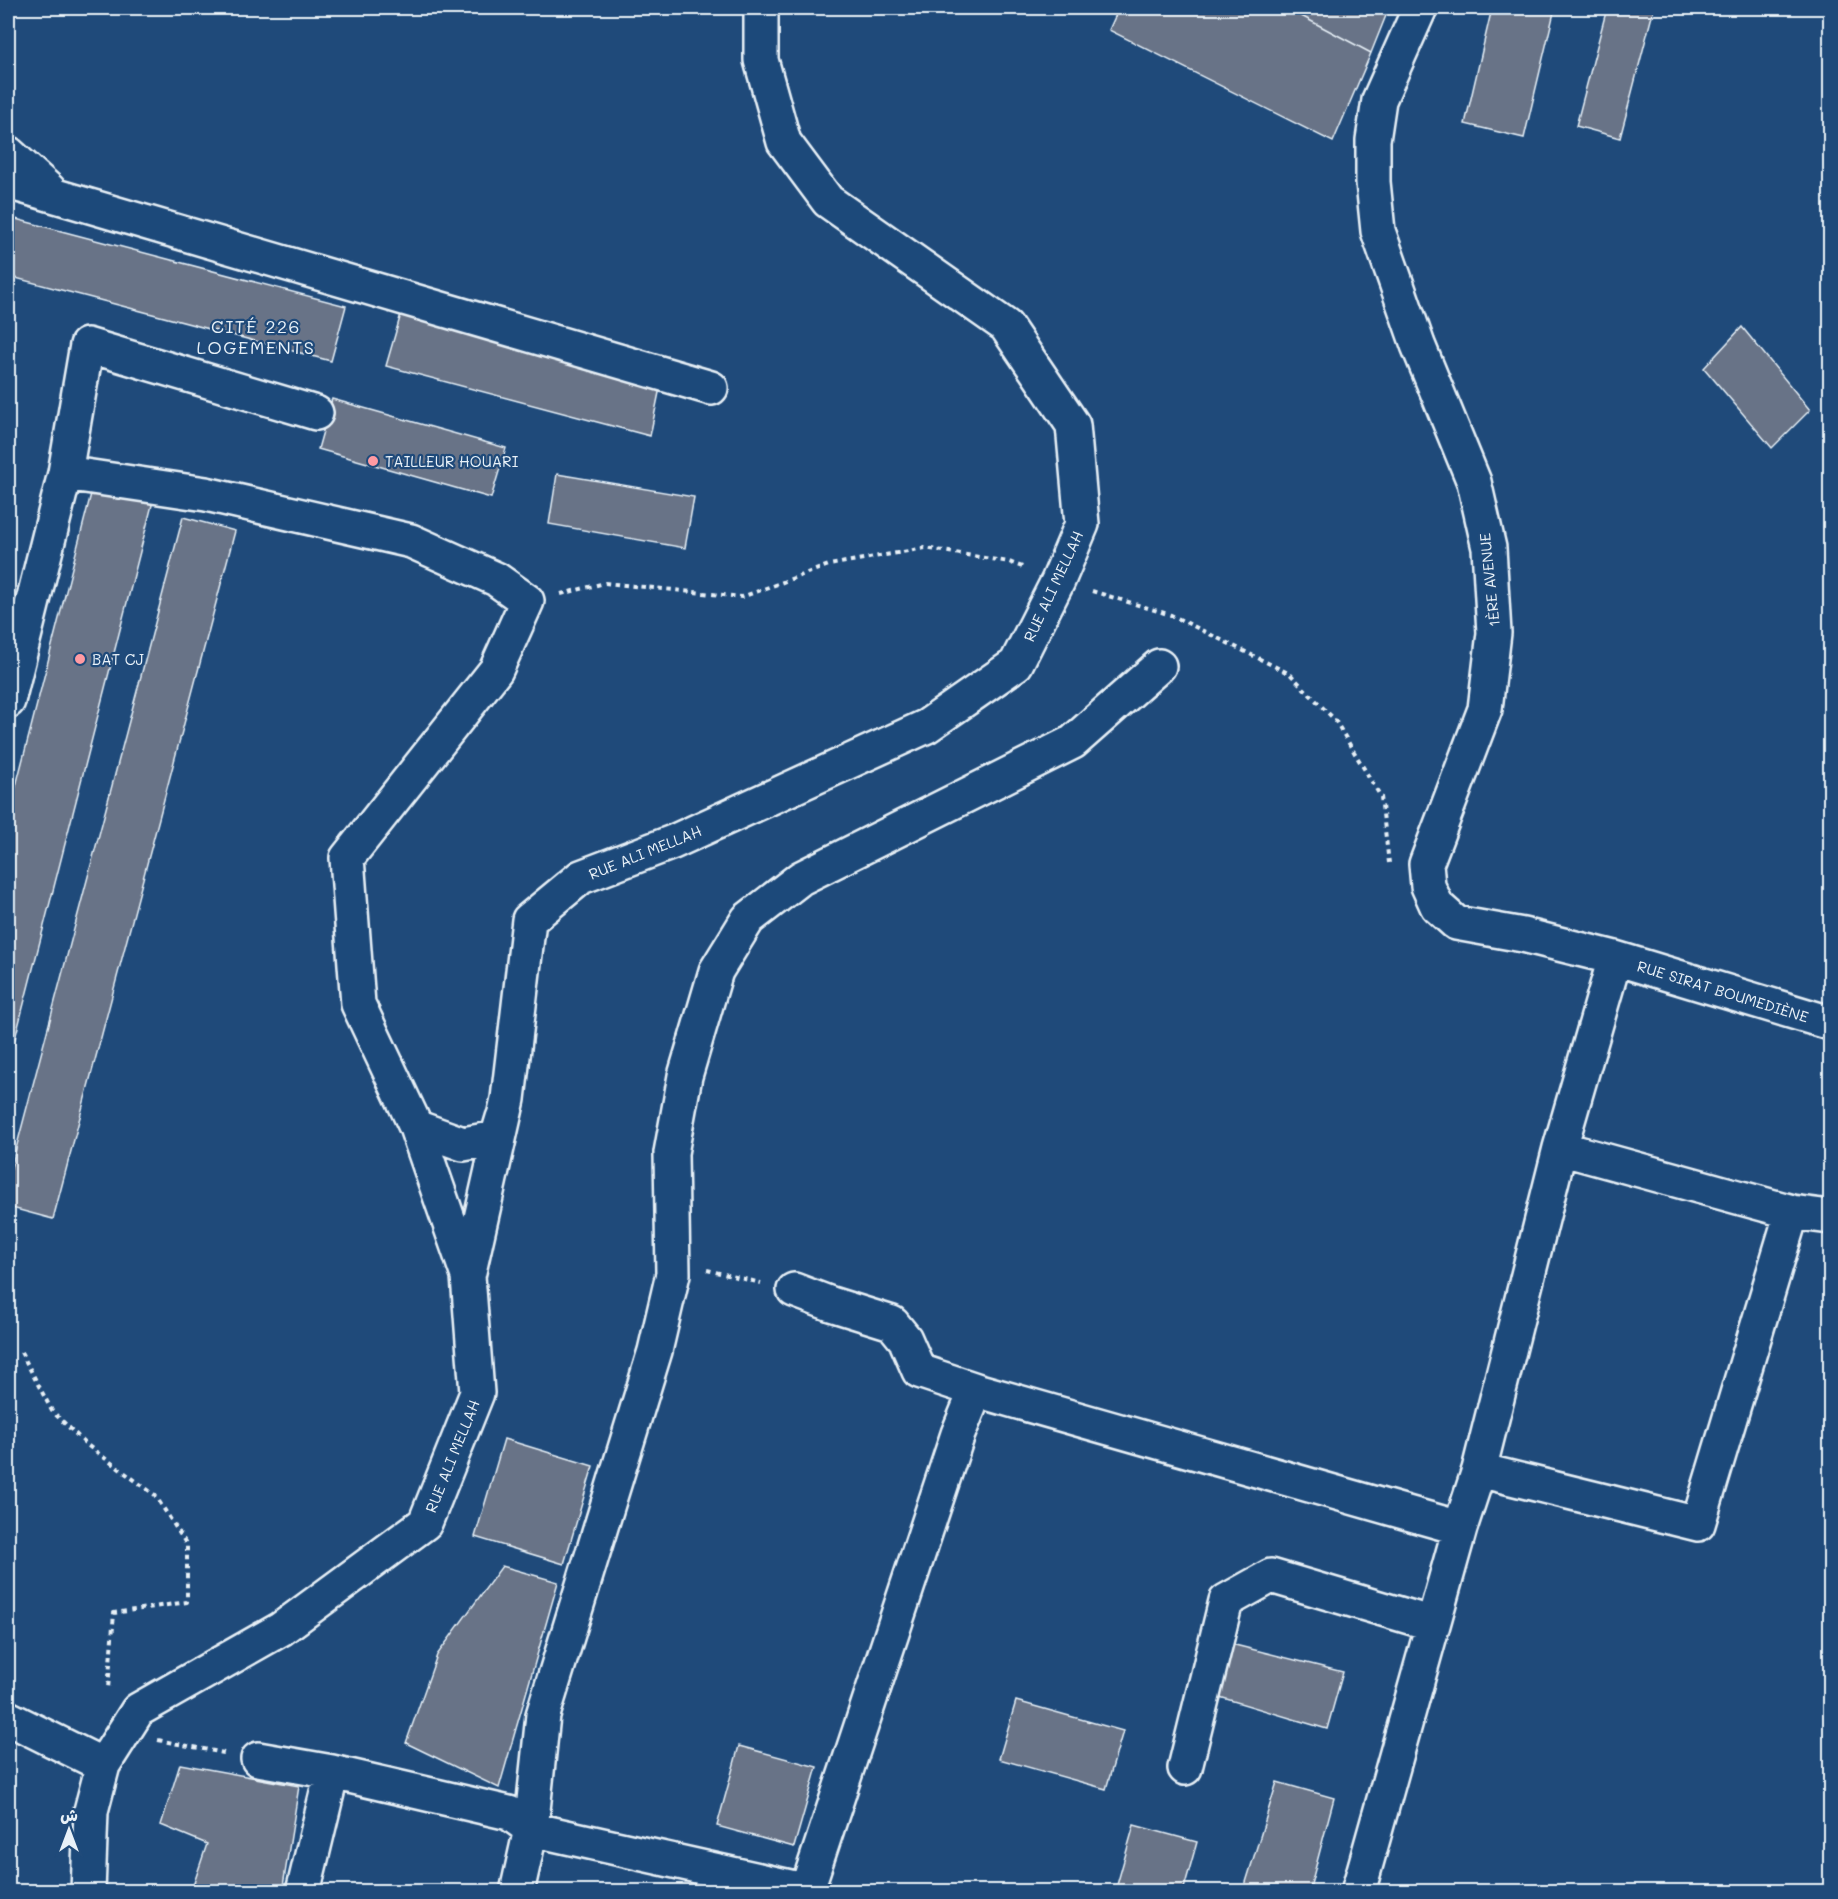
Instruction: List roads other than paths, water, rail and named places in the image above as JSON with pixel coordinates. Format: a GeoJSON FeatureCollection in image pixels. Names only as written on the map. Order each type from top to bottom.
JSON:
{"type":"FeatureCollection","features":[{"type":"Feature","properties":{"kind":"street","name":"RUE ALI MELLAH"},"geometry":{"type":"LineString","coordinates":[[88,1892],[91,1811],[103,1765],[138,1710],[281,1629],[425,1523],[477,1393],[468,1276],[508,1099],[529,920],[581,877],[673,842],[927,726],[1016,664],[1058,581],[1082,524],[1073,425],[1006,326],[828,201],[784,142],[760,60],[761,8]]}},
{"type":"Feature","properties":{"kind":"street","name":"1ÈRE AVENUE"},"geometry":{"type":"LineString","coordinates":[[1420,8],[1379,100],[1373,140],[1373,183],[1378,231],[1418,345],[1474,482],[1489,548],[1494,633],[1485,709],[1426,864],[1428,886],[1437,906],[1456,923],[1523,935],[1614,958]]}},
{"type":"Feature","properties":{"kind":"street"},"geometry":{"type":"LineString","coordinates":[[8,153],[58,197]]}},
{"type":"Feature","properties":{"kind":"street"},"geometry":{"type":"LineString","coordinates":[[8,182],[711,388]]}},
{"type":"Feature","properties":{"kind":"street"},"geometry":{"type":"LineString","coordinates":[[10,684],[65,473],[87,345],[316,414]]}},
{"type":"Feature","properties":{"kind":"street"},"geometry":{"type":"LineString","coordinates":[[65,473],[206,494],[411,541],[496,579],[527,601],[496,670],[347,858],[358,1004],[416,1127],[468,1276]]}},
{"type":"Feature","properties":{"kind":"street"},"geometry":{"type":"LineString","coordinates":[[517,1892],[531,1829],[543,1715],[655,1351],[673,1274],[671,1153],[684,1076],[716,971],[748,919],[801,879],[1073,742],[1159,666]]}},
{"type":"Feature","properties":{"kind":"street"},"geometry":{"type":"LineString","coordinates":[[1358,1892],[1460,1528],[1479,1470],[1560,1148],[1614,958]]}},
{"type":"Feature","properties":{"kind":"street","name":"RUE SIRAT BOUMEDIÈNE"},"geometry":{"type":"LineString","coordinates":[[1614,958],[1830,1023]]}},
{"type":"Feature","properties":{"kind":"street"},"geometry":{"type":"LineString","coordinates":[[416,1127],[463,1144],[497,1138],[508,1099]]}},
{"type":"Feature","properties":{"kind":"street"},"geometry":{"type":"LineString","coordinates":[[1560,1148],[1792,1212],[1830,1217]]}},
{"type":"Feature","properties":{"kind":"street"},"geometry":{"type":"LineString","coordinates":[[1479,1470],[1698,1524],[1792,1212]]}},
{"type":"Feature","properties":{"kind":"street"},"geometry":{"type":"LineString","coordinates":[[794,1290],[892,1323],[905,1339],[919,1371],[976,1390],[1460,1528]]}},
{"type":"Feature","properties":{"kind":"street"},"geometry":{"type":"LineString","coordinates":[[258,1759],[332,1772],[509,1813],[531,1829],[809,1891],[954,1446],[976,1390]]}},
{"type":"Feature","properties":{"kind":"street"},"geometry":{"type":"LineString","coordinates":[[1185,1768],[1226,1601],[1271,1576],[1433,1624]]}},
{"type":"Feature","properties":{"kind":"street"},"geometry":{"type":"LineString","coordinates":[[8,1718],[103,1765]]}},
{"type":"Feature","properties":{"kind":"street"},"geometry":{"type":"LineString","coordinates":[[303,1892],[332,1772]]}},
{"type":"Feature","properties":{"kind":"place","name":"TAILLEUR HOUARI"},"geometry":{"type":"Point","coordinates":[373,461]}},
{"type":"Feature","properties":{"kind":"place","name":"BAT CJ"},"geometry":{"type":"Point","coordinates":[80,659]}},
{"type":"Feature","properties":{"kind":"district","name":"CITÉ 226 LOGEMENTS"},"geometry":{"type":"Point","coordinates":[256,336]}}]}
